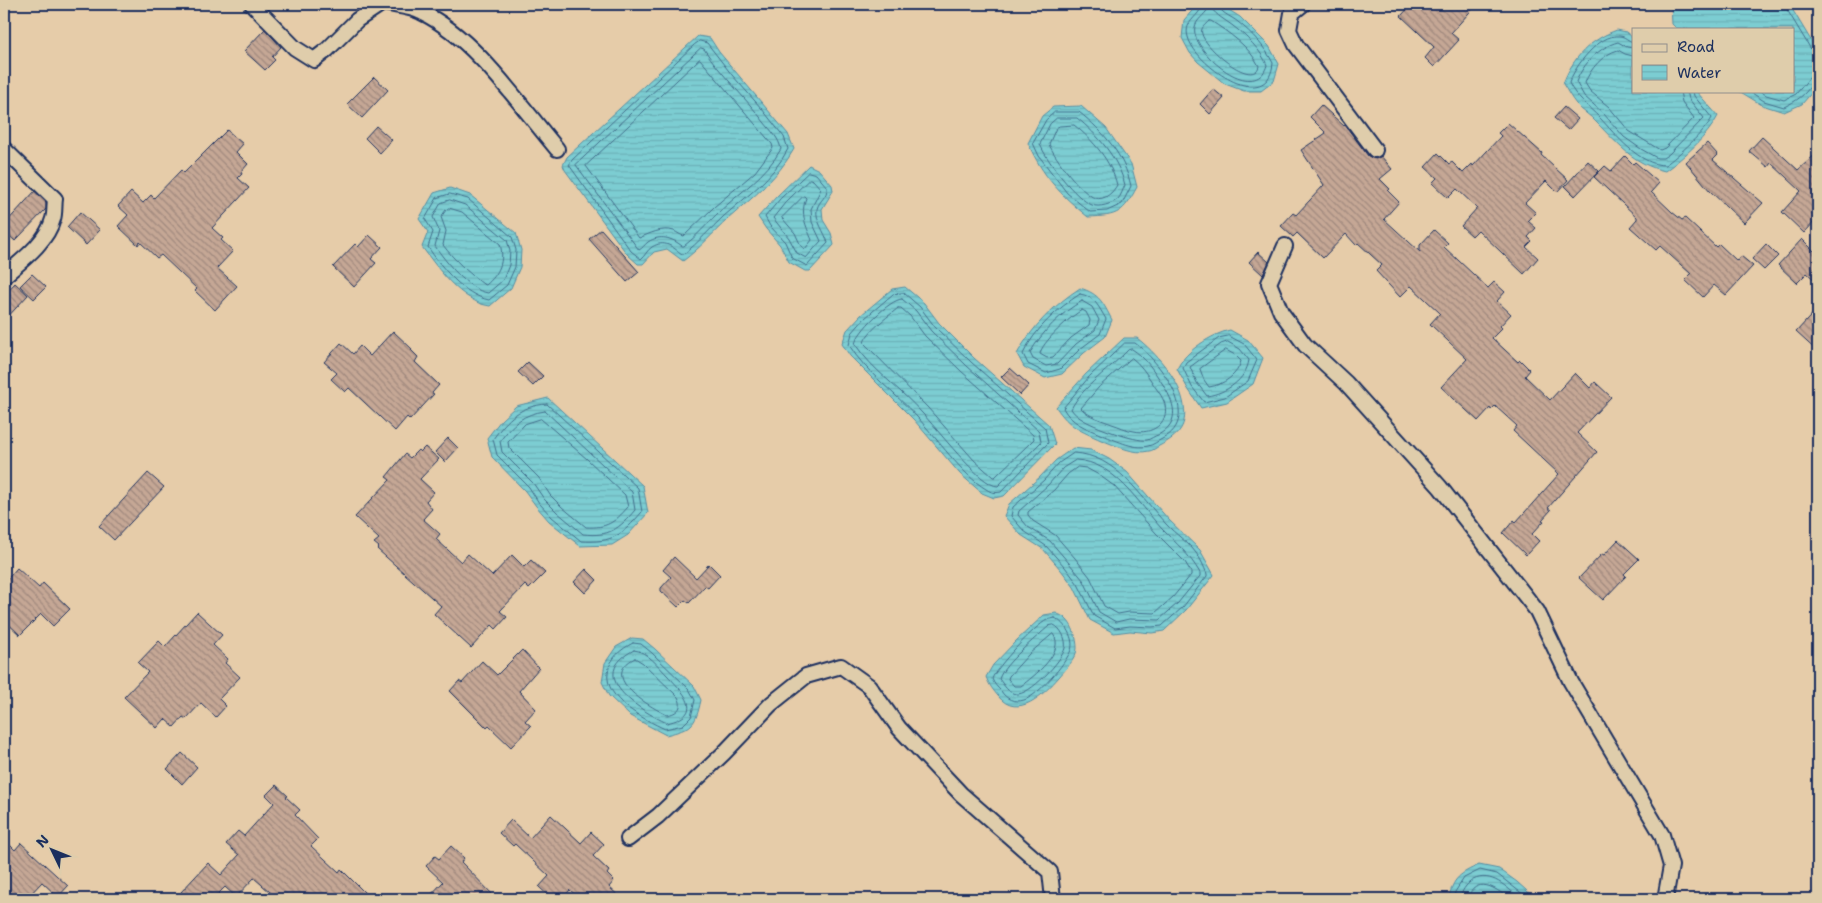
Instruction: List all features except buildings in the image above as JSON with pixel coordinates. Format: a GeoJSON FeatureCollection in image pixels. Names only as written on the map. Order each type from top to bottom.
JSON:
{"type":"FeatureCollection","features":[{"type":"Feature","properties":{"kind":"street"},"geometry":{"type":"LineString","coordinates":[[252,4],[295,48],[314,60],[327,50],[357,20],[380,4]]}},
{"type":"Feature","properties":{"kind":"street"},"geometry":{"type":"LineString","coordinates":[[388,4],[420,11],[461,37],[491,69],[557,148]]}},
{"type":"Feature","properties":{"kind":"street"},"geometry":{"type":"LineString","coordinates":[[1303,4],[1292,13],[1289,30],[1296,44],[1375,150]]}},
{"type":"Feature","properties":{"kind":"street"},"geometry":{"type":"LineString","coordinates":[[4,149],[55,198],[53,219],[35,249],[4,276]]}},
{"type":"Feature","properties":{"kind":"street"},"geometry":{"type":"LineString","coordinates":[[1285,246],[1269,283],[1281,312],[1305,345],[1346,383],[1440,487],[1537,611],[1571,682],[1662,835],[1671,866],[1664,899]]}},
{"type":"Feature","properties":{"kind":"street"},"geometry":{"type":"LineString","coordinates":[[628,839],[658,816],[724,753],[771,704],[806,676],[841,666],[869,686],[899,728],[961,794],[1050,872],[1053,899]]}},
{"type":"Feature","properties":{"kind":"water"},"geometry":{"type":"Polygon","coordinates":[[[1198,4],[1221,5],[1240,17],[1269,46],[1279,64],[1274,81],[1261,91],[1244,91],[1225,84],[1198,62],[1190,53],[1182,38],[1184,20],[1198,4]]]}},
{"type":"Feature","properties":{"kind":"water"},"geometry":{"type":"Polygon","coordinates":[[[1671,4],[1789,4],[1818,52],[1818,79],[1814,90],[1802,104],[1784,112],[1762,105],[1741,92],[1794,92],[1794,28],[1676,28],[1672,24],[1671,4]]]}},
{"type":"Feature","properties":{"kind":"water"},"geometry":{"type":"Polygon","coordinates":[[[1617,30],[1626,32],[1632,37],[1632,92],[1697,92],[1718,116],[1714,124],[1695,146],[1665,171],[1644,163],[1627,152],[1576,104],[1563,84],[1577,58],[1591,44],[1617,30]]]}},
{"type":"Feature","properties":{"kind":"water"},"geometry":{"type":"Polygon","coordinates":[[[698,36],[710,38],[719,52],[788,134],[794,149],[764,187],[683,261],[667,249],[654,252],[643,264],[638,264],[627,254],[563,165],[567,157],[698,36]]]}},
{"type":"Feature","properties":{"kind":"water"},"geometry":{"type":"Polygon","coordinates":[[[1081,106],[1106,128],[1131,164],[1137,187],[1124,208],[1107,216],[1088,217],[1069,201],[1046,175],[1028,143],[1042,116],[1053,107],[1081,106]]]}},
{"type":"Feature","properties":{"kind":"water"},"geometry":{"type":"Polygon","coordinates":[[[809,165],[819,170],[832,185],[833,191],[822,209],[823,220],[831,233],[834,245],[810,271],[805,271],[789,262],[780,245],[758,217],[809,165]]]}},
{"type":"Feature","properties":{"kind":"water"},"geometry":{"type":"Polygon","coordinates":[[[450,188],[470,195],[516,233],[521,250],[520,267],[511,288],[490,306],[477,302],[459,291],[422,247],[428,232],[419,219],[434,193],[450,188]]]}},
{"type":"Feature","properties":{"kind":"water"},"geometry":{"type":"Polygon","coordinates":[[[905,287],[924,303],[939,323],[974,358],[1049,425],[1055,444],[1004,496],[994,498],[982,493],[960,474],[914,420],[850,356],[842,344],[847,330],[861,315],[892,289],[905,287]]]}},
{"type":"Feature","properties":{"kind":"water"},"geometry":{"type":"Polygon","coordinates":[[[1080,288],[1097,296],[1112,320],[1105,337],[1084,353],[1062,374],[1045,378],[1024,367],[1017,354],[1023,344],[1053,309],[1080,288]]]}},
{"type":"Feature","properties":{"kind":"water"},"geometry":{"type":"Polygon","coordinates":[[[1230,330],[1248,340],[1263,358],[1253,384],[1227,402],[1201,408],[1177,369],[1186,356],[1200,344],[1215,335],[1230,330]]]}},
{"type":"Feature","properties":{"kind":"water"},"geometry":{"type":"Polygon","coordinates":[[[1124,338],[1137,338],[1158,358],[1176,383],[1185,409],[1185,417],[1177,434],[1150,451],[1131,451],[1087,434],[1071,424],[1056,407],[1086,374],[1124,338]]]}},
{"type":"Feature","properties":{"kind":"water"},"geometry":{"type":"Polygon","coordinates":[[[548,398],[643,486],[648,513],[628,535],[612,545],[580,546],[549,521],[525,491],[492,457],[487,438],[501,420],[516,406],[548,398]]]}},
{"type":"Feature","properties":{"kind":"water"},"geometry":{"type":"Polygon","coordinates":[[[1073,448],[1091,450],[1109,459],[1127,472],[1169,520],[1200,550],[1214,575],[1186,610],[1164,631],[1152,633],[1130,631],[1114,633],[1090,620],[1074,587],[1061,570],[1043,549],[1021,535],[1004,516],[1009,504],[1056,460],[1073,448]]]}},
{"type":"Feature","properties":{"kind":"water"},"geometry":{"type":"Polygon","coordinates":[[[1056,613],[1065,618],[1074,632],[1077,648],[1073,660],[1039,697],[1022,705],[1014,706],[1006,703],[994,692],[986,677],[993,665],[1044,615],[1056,613]]]}},
{"type":"Feature","properties":{"kind":"water"},"geometry":{"type":"Polygon","coordinates":[[[632,638],[643,639],[694,686],[701,700],[697,716],[687,728],[666,735],[630,716],[609,696],[602,682],[605,663],[616,647],[632,638]]]}},
{"type":"Feature","properties":{"kind":"water"},"geometry":{"type":"Polygon","coordinates":[[[1479,865],[1499,869],[1536,899],[1449,899],[1452,886],[1458,877],[1479,865]]]}}]}
